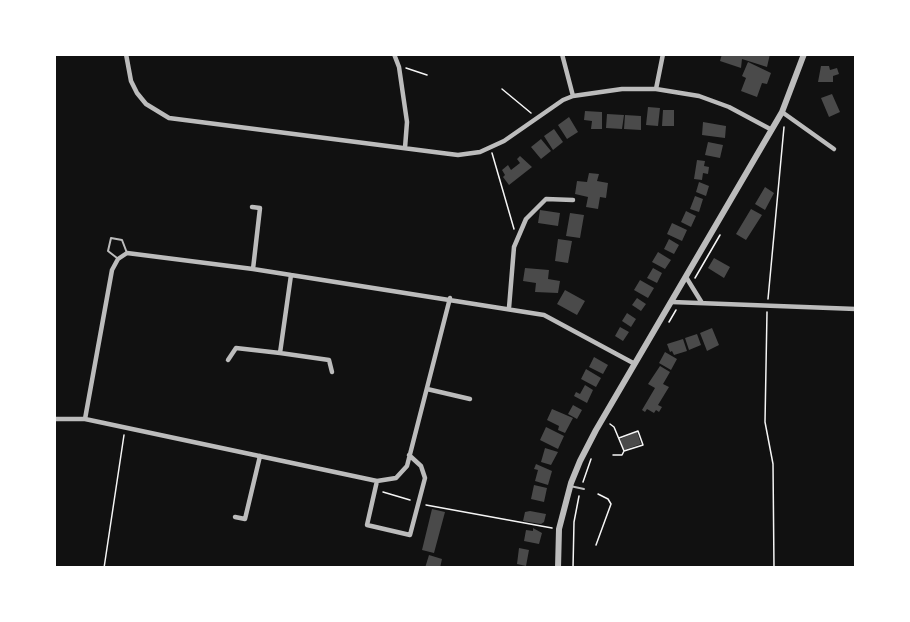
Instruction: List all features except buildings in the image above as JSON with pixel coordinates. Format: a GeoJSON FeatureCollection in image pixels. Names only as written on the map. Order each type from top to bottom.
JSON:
{"type":"FeatureCollection","features":[{"type":"Feature","properties":{"kind":"street"},"geometry":{"type":"LineString","coordinates":[[126,54],[129,75],[137,93],[146,104],[169,118],[458,155],[490,148],[536,117],[573,96],[612,90],[656,89],[714,101],[772,130]]}},
{"type":"Feature","properties":{"kind":"street"},"geometry":{"type":"LineString","coordinates":[[394,54],[399,66],[407,122],[405,148]]}},
{"type":"Feature","properties":{"kind":"street"},"geometry":{"type":"LineString","coordinates":[[562,54],[573,96]]}},
{"type":"Feature","properties":{"kind":"street"},"geometry":{"type":"LineString","coordinates":[[656,89],[663,54]]}},
{"type":"Feature","properties":{"kind":"street"},"geometry":{"type":"LineString","coordinates":[[558,568],[559,529],[570,486],[602,420],[782,112],[804,54]]}},
{"type":"Feature","properties":{"kind":"street"},"geometry":{"type":"LineString","coordinates":[[782,112],[834,149]]}},
{"type":"Feature","properties":{"kind":"street"},"geometry":{"type":"LineString","coordinates":[[509,308],[511,262],[518,235],[526,219],[539,204],[556,198],[573,200]]}},
{"type":"Feature","properties":{"kind":"street"},"geometry":{"type":"LineString","coordinates":[[252,207],[260,208],[252,269]]}},
{"type":"Feature","properties":{"kind":"street"},"geometry":{"type":"LineString","coordinates":[[85,419],[112,270],[118,259],[127,253],[291,274],[544,315],[634,364]]}},
{"type":"Feature","properties":{"kind":"street"},"geometry":{"type":"LineString","coordinates":[[280,353],[291,274]]}},
{"type":"Feature","properties":{"kind":"street"},"geometry":{"type":"LineString","coordinates":[[686,277],[702,303]]}},
{"type":"Feature","properties":{"kind":"street"},"geometry":{"type":"LineString","coordinates":[[54,419],[85,419],[377,481],[396,478],[406,466],[410,455],[450,298]]}},
{"type":"Feature","properties":{"kind":"street"},"geometry":{"type":"LineString","coordinates":[[672,302],[856,309]]}},
{"type":"Feature","properties":{"kind":"street"},"geometry":{"type":"LineString","coordinates":[[228,360],[236,348],[280,353],[329,360],[332,372]]}},
{"type":"Feature","properties":{"kind":"street"},"geometry":{"type":"LineString","coordinates":[[427,389],[470,399]]}},
{"type":"Feature","properties":{"kind":"street"},"geometry":{"type":"LineString","coordinates":[[377,481],[367,525],[410,536],[425,478],[421,466],[410,455]]}},
{"type":"Feature","properties":{"kind":"street"},"geometry":{"type":"LineString","coordinates":[[235,517],[245,519],[260,456]]}},
{"type":"Feature","properties":{"kind":"lane"},"geometry":{"type":"LineString","coordinates":[[118,259],[108,251],[111,238],[122,240],[127,253]]}},
{"type":"Feature","properties":{"kind":"lane"},"geometry":{"type":"LineString","coordinates":[[570,486],[582,489]]}},
{"type":"Feature","properties":{"kind":"path"},"geometry":{"type":"LineString","coordinates":[[399,66],[427,75]]}},
{"type":"Feature","properties":{"kind":"path"},"geometry":{"type":"LineString","coordinates":[[502,89],[536,117]]}},
{"type":"Feature","properties":{"kind":"path"},"geometry":{"type":"LineString","coordinates":[[774,568],[773,464],[765,422],[767,306],[784,128],[777,120]]}},
{"type":"Feature","properties":{"kind":"path"},"geometry":{"type":"LineString","coordinates":[[490,148],[513,227],[518,235]]}},
{"type":"Feature","properties":{"kind":"path"},"geometry":{"type":"LineString","coordinates":[[664,330],[681,303]]}},
{"type":"Feature","properties":{"kind":"path"},"geometry":{"type":"LineString","coordinates":[[602,420],[614,427],[624,451]]}},
{"type":"Feature","properties":{"kind":"path"},"geometry":{"type":"LineString","coordinates":[[104,568],[125,428]]}},
{"type":"Feature","properties":{"kind":"path"},"geometry":{"type":"LineString","coordinates":[[613,454],[622,454],[642,444],[638,431],[619,438]]}},
{"type":"Feature","properties":{"kind":"path"},"geometry":{"type":"LineString","coordinates":[[573,568],[574,522],[591,457]]}},
{"type":"Feature","properties":{"kind":"path"},"geometry":{"type":"LineString","coordinates":[[375,489],[420,503],[555,528]]}},
{"type":"Feature","properties":{"kind":"path"},"geometry":{"type":"LineString","coordinates":[[596,545],[611,504],[608,499],[598,494]]}}]}
